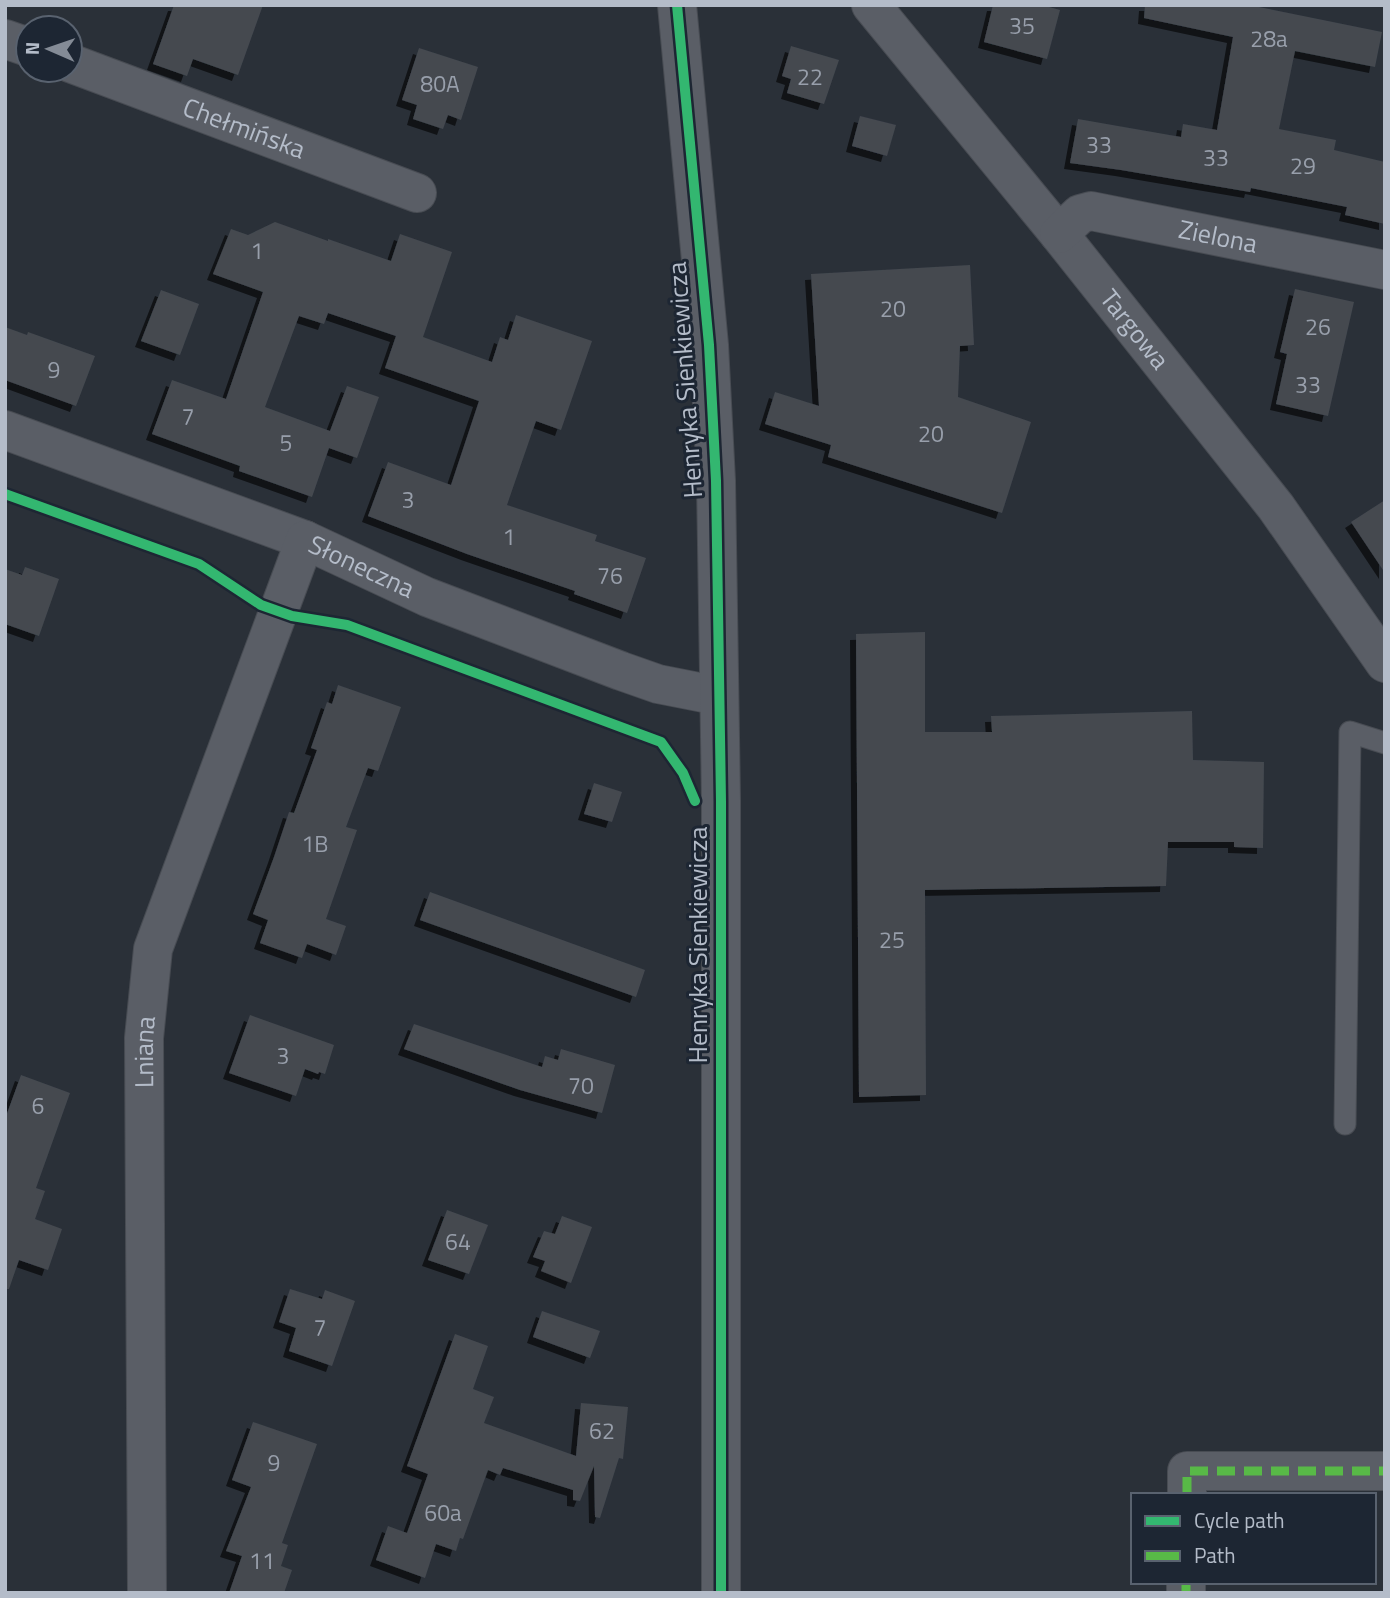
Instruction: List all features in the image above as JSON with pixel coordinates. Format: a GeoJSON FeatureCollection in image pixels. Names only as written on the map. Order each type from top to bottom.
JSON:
{"type":"FeatureCollection","features":[{"type":"Feature","properties":{"kind":"street","name":"Henryka Sienkiewicza"},"geometry":{"type":"LineString","coordinates":[[677,5],[709,345],[716,481],[721,815],[721,1593]]}},
{"type":"Feature","properties":{"kind":"street","name":"Targowa"},"geometry":{"type":"LineString","coordinates":[[871,5],[1059,234],[1276,507],[1385,663]]}},
{"type":"Feature","properties":{"kind":"street","name":"Chełmińska"},"geometry":{"type":"LineString","coordinates":[[84,68],[417,194]]}},
{"type":"Feature","properties":{"kind":"street","name":"Zielona"},"geometry":{"type":"LineString","coordinates":[[1059,234],[1080,214],[1091,211],[1385,271]]}},
{"type":"Feature","properties":{"kind":"street","name":"Słoneczna"},"geometry":{"type":"LineString","coordinates":[[5,430],[305,540],[427,597],[621,671],[658,684],[719,696]]}},
{"type":"Feature","properties":{"kind":"street","name":"Lniana"},"geometry":{"type":"LineString","coordinates":[[147,1593],[144,1038],[153,948],[305,540]]}},
{"type":"Feature","properties":{"kind":"street"},"geometry":{"type":"LineString","coordinates":[[1187,1493],[1187,1471],[1385,1471]]}},
{"type":"Feature","properties":{"kind":"lane"},"geometry":{"type":"LineString","coordinates":[[1345,1124],[1350,732],[1385,743]]}},
{"type":"Feature","properties":{"kind":"building"},"geometry":{"type":"Polygon","coordinates":[[[174,5],[263,5],[238,75],[193,59],[187,76],[153,64],[174,5]]]}},
{"type":"Feature","properties":{"kind":"building"},"geometry":{"type":"Polygon","coordinates":[[[993,5],[1042,5],[1060,10],[1047,59],[984,42],[993,5]]]}},
{"type":"Feature","properties":{"kind":"building"},"geometry":{"type":"Polygon","coordinates":[[[1145,5],[1249,5],[1382,32],[1375,67],[1295,51],[1279,129],[1336,140],[1334,150],[1385,162],[1385,224],[1345,215],[1347,207],[1251,188],[1250,192],[1070,163],[1078,119],[1181,137],[1183,124],[1217,130],[1233,37],[1144,18],[1145,5]]]}},
{"type":"Feature","properties":{"kind":"building"},"geometry":{"type":"Polygon","coordinates":[[[791,46],[839,60],[824,104],[787,93],[791,79],[782,76],[791,46]]]}},
{"type":"Feature","properties":{"kind":"building"},"geometry":{"type":"Polygon","coordinates":[[[419,48],[478,67],[461,120],[448,115],[443,129],[413,119],[417,105],[402,100],[419,48]]]}},
{"type":"Feature","properties":{"kind":"building"},"geometry":{"type":"Polygon","coordinates":[[[860,116],[896,125],[887,156],[852,146],[860,116]]]}},
{"type":"Feature","properties":{"kind":"building"},"geometry":{"type":"Polygon","coordinates":[[[275,222],[391,261],[400,234],[452,252],[423,337],[492,362],[500,337],[508,340],[516,315],[592,341],[561,430],[536,421],[507,505],[597,535],[595,541],[646,558],[627,613],[574,594],[575,591],[368,516],[388,462],[451,485],[479,401],[385,368],[396,336],[328,313],[324,324],[299,316],[265,407],[330,431],[347,386],[379,397],[357,458],[329,448],[312,497],[239,471],[240,466],[152,434],[172,380],[226,399],[263,292],[213,274],[231,229],[248,235],[275,222]]]}},
{"type":"Feature","properties":{"kind":"building"},"geometry":{"type":"Polygon","coordinates":[[[970,265],[974,345],[960,346],[958,397],[1031,422],[1002,513],[828,457],[831,445],[765,424],[775,392],[819,406],[811,274],[970,265]]]}},
{"type":"Feature","properties":{"kind":"building"},"geometry":{"type":"Polygon","coordinates":[[[1295,289],[1354,302],[1328,416],[1276,404],[1287,354],[1280,352],[1295,289]]]}},
{"type":"Feature","properties":{"kind":"building"},"geometry":{"type":"Polygon","coordinates":[[[161,290],[199,304],[180,355],[141,341],[161,290]]]}},
{"type":"Feature","properties":{"kind":"building"},"geometry":{"type":"Polygon","coordinates":[[[5,327],[27,335],[28,332],[95,356],[76,406],[5,380],[5,327]]]}},
{"type":"Feature","properties":{"kind":"building"},"geometry":{"type":"Polygon","coordinates":[[[1385,500],[1385,573],[1351,522],[1385,500]]]}},
{"type":"Feature","properties":{"kind":"building"},"geometry":{"type":"Polygon","coordinates":[[[25,567],[59,579],[39,636],[5,624],[5,569],[22,575],[25,567]]]}},
{"type":"Feature","properties":{"kind":"building"},"geometry":{"type":"Polygon","coordinates":[[[925,632],[925,732],[992,732],[991,716],[1192,711],[1193,760],[1264,762],[1263,848],[1234,847],[1234,842],[1168,842],[1166,886],[925,890],[926,1095],[859,1097],[856,634],[925,632]]]}},
{"type":"Feature","properties":{"kind":"building"},"geometry":{"type":"Polygon","coordinates":[[[338,685],[401,707],[378,771],[368,768],[346,827],[357,830],[326,919],[346,926],[336,955],[307,944],[302,958],[260,943],[268,920],[253,914],[289,812],[294,813],[317,750],[311,748],[327,702],[332,704],[338,685]]]}},
{"type":"Feature","properties":{"kind":"building"},"geometry":{"type":"Polygon","coordinates":[[[594,783],[622,792],[612,822],[584,814],[594,783]]]}},
{"type":"Feature","properties":{"kind":"building"},"geometry":{"type":"Polygon","coordinates":[[[430,892],[645,970],[636,997],[420,920],[430,892]]]}},
{"type":"Feature","properties":{"kind":"building"},"geometry":{"type":"Polygon","coordinates":[[[250,1015],[334,1045],[325,1074],[305,1069],[296,1096],[229,1073],[250,1015]]]}},
{"type":"Feature","properties":{"kind":"building"},"geometry":{"type":"Polygon","coordinates":[[[414,1024],[542,1067],[545,1056],[558,1060],[561,1049],[615,1065],[602,1113],[520,1090],[404,1049],[414,1024]]]}},
{"type":"Feature","properties":{"kind":"building"},"geometry":{"type":"Polygon","coordinates":[[[21,1075],[70,1093],[36,1188],[45,1191],[35,1219],[62,1229],[48,1270],[19,1260],[9,1289],[5,1289],[5,1119],[21,1075]]]}},
{"type":"Feature","properties":{"kind":"building"},"geometry":{"type":"Polygon","coordinates":[[[447,1210],[488,1225],[469,1274],[428,1260],[447,1210]]]}},
{"type":"Feature","properties":{"kind":"building"},"geometry":{"type":"Polygon","coordinates":[[[562,1216],[592,1227],[571,1283],[541,1271],[545,1261],[533,1257],[544,1231],[555,1234],[562,1216]]]}},
{"type":"Feature","properties":{"kind":"building"},"geometry":{"type":"Polygon","coordinates":[[[290,1289],[322,1299],[325,1290],[355,1301],[332,1366],[289,1351],[296,1328],[279,1322],[290,1289]]]}},
{"type":"Feature","properties":{"kind":"building"},"geometry":{"type":"Polygon","coordinates":[[[542,1311],[600,1331],[590,1358],[533,1337],[542,1311]]]}},
{"type":"Feature","properties":{"kind":"building"},"geometry":{"type":"Polygon","coordinates":[[[455,1334],[488,1346],[473,1389],[494,1397],[484,1423],[576,1456],[581,1403],[628,1407],[623,1459],[619,1458],[600,1518],[595,1517],[594,1466],[580,1501],[573,1500],[573,1490],[503,1468],[500,1475],[488,1470],[463,1539],[460,1538],[456,1551],[436,1544],[425,1578],[376,1560],[388,1526],[407,1533],[428,1474],[407,1466],[455,1334]]]}},
{"type":"Feature","properties":{"kind":"building"},"geometry":{"type":"Polygon","coordinates":[[[253,1422],[317,1444],[282,1543],[288,1545],[281,1566],[292,1570],[284,1593],[229,1593],[242,1556],[226,1551],[251,1487],[232,1480],[253,1422]]]}},
{"type":"Feature","properties":{"kind":"marked path"},"geometry":{"type":"LineString","coordinates":[[1187,1493],[1187,1471],[1385,1471]]}},
{"type":"Feature","properties":{"kind":"marked path"},"geometry":{"type":"LineString","coordinates":[[1186,1584],[1186,1593]]}},
{"type":"Feature","properties":{"kind":"cycle path"},"geometry":{"type":"LineString","coordinates":[[677,5],[709,345],[716,481],[721,801],[721,1593]]}},
{"type":"Feature","properties":{"kind":"cycle path"},"geometry":{"type":"LineString","coordinates":[[5,494],[199,564],[261,605],[292,616],[347,625],[661,742],[683,773],[695,801]]}}]}
